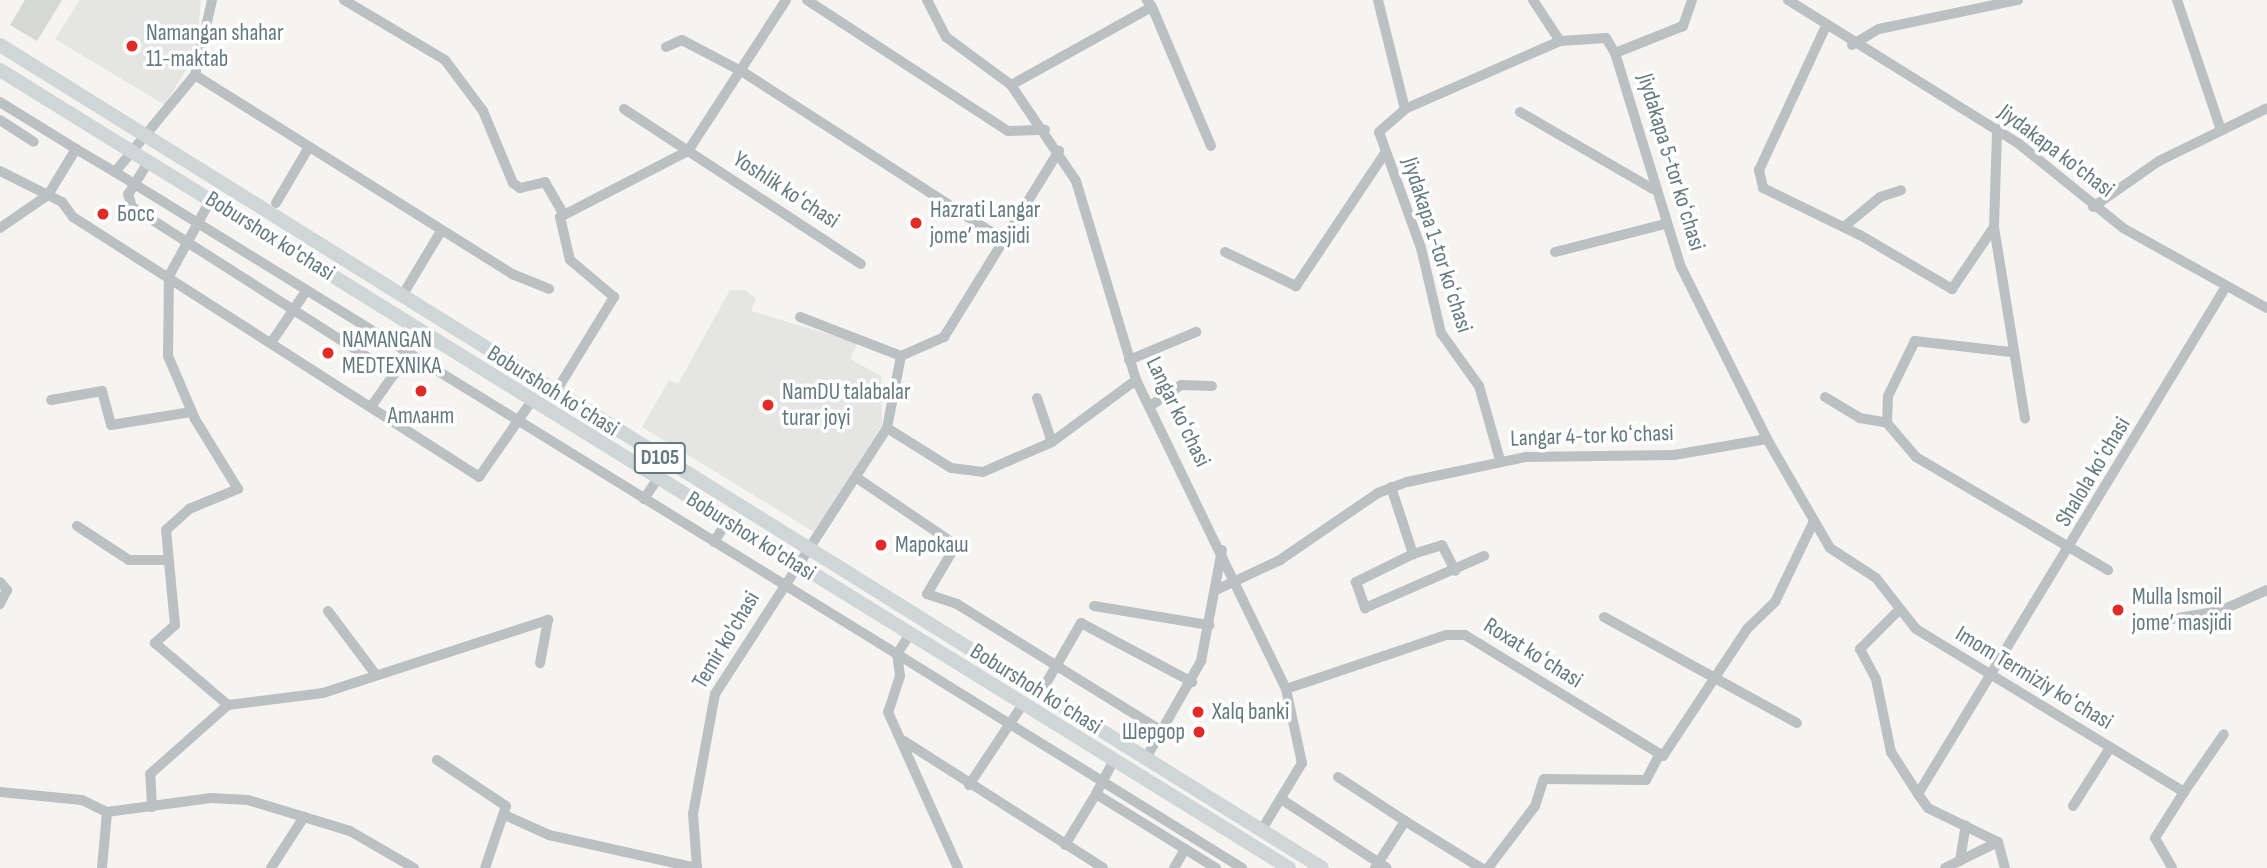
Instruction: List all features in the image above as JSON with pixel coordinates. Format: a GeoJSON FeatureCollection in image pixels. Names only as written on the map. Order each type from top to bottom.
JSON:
{"type":"FeatureCollection","features":[{"type":"Feature","properties":{"kind":"main road","name":"Boburshoh koʻchasi"},"geometry":{"type":"LineString","coordinates":[[0,45],[555,393],[1322,868]]}},
{"type":"Feature","properties":{"kind":"main road","name":"Boburshox ko'chasi"},"geometry":{"type":"LineString","coordinates":[[0,70],[1289,868]]}},
{"type":"Feature","properties":{"kind":"street"},"geometry":{"type":"LineString","coordinates":[[116,172],[195,75],[212,0]]}},
{"type":"Feature","properties":{"kind":"street"},"geometry":{"type":"LineString","coordinates":[[344,0],[445,60],[483,111],[513,183],[520,188],[545,182],[563,213]]}},
{"type":"Feature","properties":{"kind":"street"},"geometry":{"type":"LineString","coordinates":[[555,393],[614,297],[570,260],[559,226],[563,213],[688,151],[743,72],[786,0]]}},
{"type":"Feature","properties":{"kind":"street"},"geometry":{"type":"LineString","coordinates":[[807,0],[1008,131],[1045,130]]}},
{"type":"Feature","properties":{"kind":"street","name":"Langar koʻchasi"},"geometry":{"type":"LineString","coordinates":[[927,0],[946,37],[1011,85],[1059,151],[1094,223],[1136,380],[1238,581],[1286,689],[1302,762],[1261,831]]}},
{"type":"Feature","properties":{"kind":"street"},"geometry":{"type":"LineString","coordinates":[[1378,0],[1405,109]]}},
{"type":"Feature","properties":{"kind":"street"},"geometry":{"type":"LineString","coordinates":[[1533,0],[1560,41]]}},
{"type":"Feature","properties":{"kind":"street","name":"Jiydakapa 5-tor koʻchasi"},"geometry":{"type":"LineString","coordinates":[[1692,0],[1683,26],[1615,53],[1665,224],[1767,439],[1814,521]]}},
{"type":"Feature","properties":{"kind":"street","name":"Jiydakapa ko'chasi"},"geometry":{"type":"LineString","coordinates":[[1788,0],[1852,45],[1997,129],[2093,207],[2225,288],[2267,308]]}},
{"type":"Feature","properties":{"kind":"street"},"geometry":{"type":"LineString","coordinates":[[1852,45],[1879,29],[1973,4],[2018,0]]}},
{"type":"Feature","properties":{"kind":"street"},"geometry":{"type":"LineString","coordinates":[[2177,0],[2220,127]]}},
{"type":"Feature","properties":{"kind":"street"},"geometry":{"type":"LineString","coordinates":[[1011,85],[1149,4],[1211,146]]}},
{"type":"Feature","properties":{"kind":"street"},"geometry":{"type":"LineString","coordinates":[[1825,28],[1789,96],[1758,180],[1952,289],[1994,227]]}},
{"type":"Feature","properties":{"kind":"street","name":"Jiydakapa 1-tor koʻchasi"},"geometry":{"type":"LineString","coordinates":[[1500,460],[1479,386],[1441,333],[1421,248],[1379,132],[1405,109],[1560,41],[1606,38],[1615,53]]}},
{"type":"Feature","properties":{"kind":"street"},"geometry":{"type":"LineString","coordinates":[[666,47],[682,40],[743,72],[1004,240]]}},
{"type":"Feature","properties":{"kind":"street"},"geometry":{"type":"LineString","coordinates":[[195,75],[441,231],[549,289]]}},
{"type":"Feature","properties":{"kind":"street"},"geometry":{"type":"LineString","coordinates":[[0,102],[786,584],[1242,868]]}},
{"type":"Feature","properties":{"kind":"street"},"geometry":{"type":"LineString","coordinates":[[2093,207],[2220,127],[2267,108]]}},
{"type":"Feature","properties":{"kind":"street","name":"Yoshlik koʻchasi"},"geometry":{"type":"LineString","coordinates":[[624,109],[861,264]]}},
{"type":"Feature","properties":{"kind":"street"},"geometry":{"type":"LineString","coordinates":[[1520,112],[1653,189]]}},
{"type":"Feature","properties":{"kind":"street"},"geometry":{"type":"LineString","coordinates":[[0,120],[34,142]]}},
{"type":"Feature","properties":{"kind":"street"},"geometry":{"type":"LineString","coordinates":[[1997,129],[1994,227],[2011,352],[2025,419]]}},
{"type":"Feature","properties":{"kind":"street"},"geometry":{"type":"LineString","coordinates":[[276,203],[310,147]]}},
{"type":"Feature","properties":{"kind":"street"},"geometry":{"type":"LineString","coordinates":[[0,228],[48,195],[76,149]]}},
{"type":"Feature","properties":{"kind":"street"},"geometry":{"type":"LineString","coordinates":[[800,317],[901,356],[944,337],[1059,151]]}},
{"type":"Feature","properties":{"kind":"street"},"geometry":{"type":"LineString","coordinates":[[1226,252],[1296,286],[1385,153]]}},
{"type":"Feature","properties":{"kind":"street"},"geometry":{"type":"LineString","coordinates":[[149,161],[134,184],[128,203],[394,374]]}},
{"type":"Feature","properties":{"kind":"street"},"geometry":{"type":"LineString","coordinates":[[0,171],[48,195],[169,276],[373,404],[480,477],[533,400]]}},
{"type":"Feature","properties":{"kind":"street"},"geometry":{"type":"LineString","coordinates":[[1844,226],[1880,197],[1901,190]]}},
{"type":"Feature","properties":{"kind":"street"},"geometry":{"type":"LineString","coordinates":[[211,200],[169,276],[168,356],[191,412],[238,489],[172,522],[164,536],[175,625],[156,646],[228,705]]}},
{"type":"Feature","properties":{"kind":"street"},"geometry":{"type":"LineString","coordinates":[[1555,252],[1665,224]]}},
{"type":"Feature","properties":{"kind":"street"},"geometry":{"type":"LineString","coordinates":[[402,296],[441,231]]}},
{"type":"Feature","properties":{"kind":"street","name":"Shalola koʻchasi"},"geometry":{"type":"LineString","coordinates":[[1917,794],[2071,549],[2225,288]]}},
{"type":"Feature","properties":{"kind":"street"},"geometry":{"type":"LineString","coordinates":[[272,340],[306,291]]}},
{"type":"Feature","properties":{"kind":"street"},"geometry":{"type":"LineString","coordinates":[[1129,360],[1196,332]]}},
{"type":"Feature","properties":{"kind":"street"},"geometry":{"type":"LineString","coordinates":[[1887,423],[1888,397],[1915,341],[2011,352]]}},
{"type":"Feature","properties":{"kind":"street"},"geometry":{"type":"LineString","coordinates":[[373,404],[408,354]]}},
{"type":"Feature","properties":{"kind":"street","name":"Temir ko'chasi"},"geometry":{"type":"LineString","coordinates":[[697,868],[692,814],[709,708],[786,584],[812,552],[887,428],[901,356]]}},
{"type":"Feature","properties":{"kind":"street"},"geometry":{"type":"LineString","coordinates":[[887,428],[951,468],[971,472],[1002,468],[1052,442],[1136,380]]}},
{"type":"Feature","properties":{"kind":"street"},"geometry":{"type":"LineString","coordinates":[[1150,406],[1181,385],[1212,386]]}},
{"type":"Feature","properties":{"kind":"street"},"geometry":{"type":"LineString","coordinates":[[51,400],[102,391],[111,425],[191,412]]}},
{"type":"Feature","properties":{"kind":"street"},"geometry":{"type":"LineString","coordinates":[[1825,397],[1860,418],[1887,423],[1916,457],[2108,570]]}},
{"type":"Feature","properties":{"kind":"street"},"geometry":{"type":"LineString","coordinates":[[1037,398],[1052,442]]}},
{"type":"Feature","properties":{"kind":"street","name":"Langar 4-tor koʻchasi"},"geometry":{"type":"LineString","coordinates":[[1216,590],[1238,581],[1391,486],[1500,460],[1674,455],[1767,439]]}},
{"type":"Feature","properties":{"kind":"street"},"geometry":{"type":"LineString","coordinates":[[644,499],[658,478]]}},
{"type":"Feature","properties":{"kind":"street"},"geometry":{"type":"LineString","coordinates":[[858,478],[956,545],[928,594],[957,604],[1163,731]]}},
{"type":"Feature","properties":{"kind":"street"},"geometry":{"type":"LineString","coordinates":[[1391,486],[1413,554]]}},
{"type":"Feature","properties":{"kind":"street"},"geometry":{"type":"LineString","coordinates":[[714,542],[727,521]]}},
{"type":"Feature","properties":{"kind":"street"},"geometry":{"type":"LineString","coordinates":[[1488,868],[1535,806],[1544,779],[1646,780],[1659,756],[1672,747],[1747,629],[1775,602],[1814,521]]}},
{"type":"Feature","properties":{"kind":"street","name":"Imom Termiziy koʻchasi"},"geometry":{"type":"LineString","coordinates":[[1814,521],[1830,548],[1876,578],[1898,611],[1926,637],[2185,792]]}},
{"type":"Feature","properties":{"kind":"street"},"geometry":{"type":"LineString","coordinates":[[77,526],[129,560],[166,560]]}},
{"type":"Feature","properties":{"kind":"street"},"geometry":{"type":"LineString","coordinates":[[1455,571],[1442,545],[1413,554],[1356,582],[1365,608],[1455,571],[1484,556]]}},
{"type":"Feature","properties":{"kind":"street"},"geometry":{"type":"LineString","coordinates":[[1146,758],[1192,682],[1209,625],[1222,550]]}},
{"type":"Feature","properties":{"kind":"street"},"geometry":{"type":"LineString","coordinates":[[0,582],[7,590],[0,604]]}},
{"type":"Feature","properties":{"kind":"street"},"geometry":{"type":"LineString","coordinates":[[2166,620],[2220,611],[2267,590]]}},
{"type":"Feature","properties":{"kind":"street"},"geometry":{"type":"LineString","coordinates":[[1094,606],[1209,625]]}},
{"type":"Feature","properties":{"kind":"street"},"geometry":{"type":"LineString","coordinates":[[328,611],[376,675]]}},
{"type":"Feature","properties":{"kind":"street"},"geometry":{"type":"LineString","coordinates":[[1898,611],[1860,649],[1877,679],[1891,752],[1927,808],[1998,842],[2005,868]]}},
{"type":"Feature","properties":{"kind":"street"},"geometry":{"type":"LineString","coordinates":[[1604,617],[1713,683],[1797,723]]}},
{"type":"Feature","properties":{"kind":"street"},"geometry":{"type":"LineString","coordinates":[[152,807],[150,774],[228,705],[323,693],[548,620],[540,663]]}},
{"type":"Feature","properties":{"kind":"street"},"geometry":{"type":"LineString","coordinates":[[1041,692],[1082,624],[1192,682]]}},
{"type":"Feature","properties":{"kind":"street"},"geometry":{"type":"LineString","coordinates":[[910,634],[897,654],[900,676],[888,706],[904,741],[940,841],[958,868]]}},
{"type":"Feature","properties":{"kind":"street","name":"Roxat koʻchasi"},"geometry":{"type":"LineString","coordinates":[[1286,689],[1446,635],[1465,635],[1659,756]]}},
{"type":"Feature","properties":{"kind":"street"},"geometry":{"type":"LineString","coordinates":[[969,785],[1023,704]]}},
{"type":"Feature","properties":{"kind":"street"},"geometry":{"type":"LineString","coordinates":[[2172,868],[2155,838],[2224,734]]}},
{"type":"Feature","properties":{"kind":"street"},"geometry":{"type":"LineString","coordinates":[[904,741],[1102,868]]}},
{"type":"Feature","properties":{"kind":"street"},"geometry":{"type":"LineString","coordinates":[[2073,806],[2110,748]]}},
{"type":"Feature","properties":{"kind":"street"},"geometry":{"type":"LineString","coordinates":[[437,760],[503,803],[507,817],[485,868]]}},
{"type":"Feature","properties":{"kind":"street"},"geometry":{"type":"LineString","coordinates":[[1065,845],[1097,794],[1100,780],[1114,760]]}},
{"type":"Feature","properties":{"kind":"street"},"geometry":{"type":"LineString","coordinates":[[1338,776],[1481,868]]}},
{"type":"Feature","properties":{"kind":"street"},"geometry":{"type":"LineString","coordinates":[[0,792],[82,800],[107,812],[223,799],[304,817],[350,831],[414,868]]}},
{"type":"Feature","properties":{"kind":"street"},"geometry":{"type":"LineString","coordinates":[[1097,794],[1216,868]]}},
{"type":"Feature","properties":{"kind":"street"},"geometry":{"type":"LineString","coordinates":[[1281,799],[1381,866],[1405,821]]}},
{"type":"Feature","properties":{"kind":"street"},"geometry":{"type":"LineString","coordinates":[[102,868],[107,812]]}},
{"type":"Feature","properties":{"kind":"street"},"geometry":{"type":"LineString","coordinates":[[271,868],[304,817]]}},
{"type":"Feature","properties":{"kind":"street"},"geometry":{"type":"LineString","coordinates":[[507,817],[550,835],[671,867],[697,868]]}},
{"type":"Feature","properties":{"kind":"street"},"geometry":{"type":"LineString","coordinates":[[1960,861],[1966,825]]}},
{"type":"Feature","properties":{"kind":"street"},"geometry":{"type":"LineString","coordinates":[[1945,868],[1998,842]]}},
{"type":"Feature","properties":{"kind":"street"},"geometry":{"type":"LineString","coordinates":[[1174,868],[1185,849]]}},
{"type":"Feature","properties":{"kind":"shaded area"},"geometry":{"type":"Polygon","coordinates":[[[25,0],[62,0],[37,41],[10,25],[25,0]]]}},
{"type":"Feature","properties":{"kind":"shaded area","name":"Namangan shahar 11-maktab"},"geometry":{"type":"Polygon","coordinates":[[[80,0],[201,0],[196,53],[165,105],[55,39],[80,0]]]}},
{"type":"Feature","properties":{"kind":"shaded area","name":"NamDU talabalar turar joyi"},"geometry":{"type":"Polygon","coordinates":[[[730,290],[745,290],[756,299],[751,311],[858,343],[850,359],[881,376],[882,425],[814,532],[642,427],[669,380],[678,384],[730,290]]]}},
{"type":"Feature","properties":{"kind":"place","name":"Namangan shahar 11-maktab"},"geometry":{"type":"Point","coordinates":[132,46]}},
{"type":"Feature","properties":{"kind":"place","name":"Босс"},"geometry":{"type":"Point","coordinates":[103,214]}},
{"type":"Feature","properties":{"kind":"place","name":"Hazrati Langar jome’ masjidi"},"geometry":{"type":"Point","coordinates":[916,223]}},
{"type":"Feature","properties":{"kind":"place","name":"NAMANGAN MEDTEXNIKA"},"geometry":{"type":"Point","coordinates":[328,353]}},
{"type":"Feature","properties":{"kind":"place","name":"Атлант"},"geometry":{"type":"Point","coordinates":[421,391]}},
{"type":"Feature","properties":{"kind":"place","name":"NamDU talabalar turar joyi"},"geometry":{"type":"Point","coordinates":[768,405]}},
{"type":"Feature","properties":{"kind":"place","name":"Марокаш"},"geometry":{"type":"Point","coordinates":[881,545]}},
{"type":"Feature","properties":{"kind":"place","name":"Mulla Ismoil jome’ masjidi"},"geometry":{"type":"Point","coordinates":[2118,610]}},
{"type":"Feature","properties":{"kind":"place","name":"Xalq banki"},"geometry":{"type":"Point","coordinates":[1198,712]}},
{"type":"Feature","properties":{"kind":"place","name":"Шердор"},"geometry":{"type":"Point","coordinates":[1199,732]}}]}
